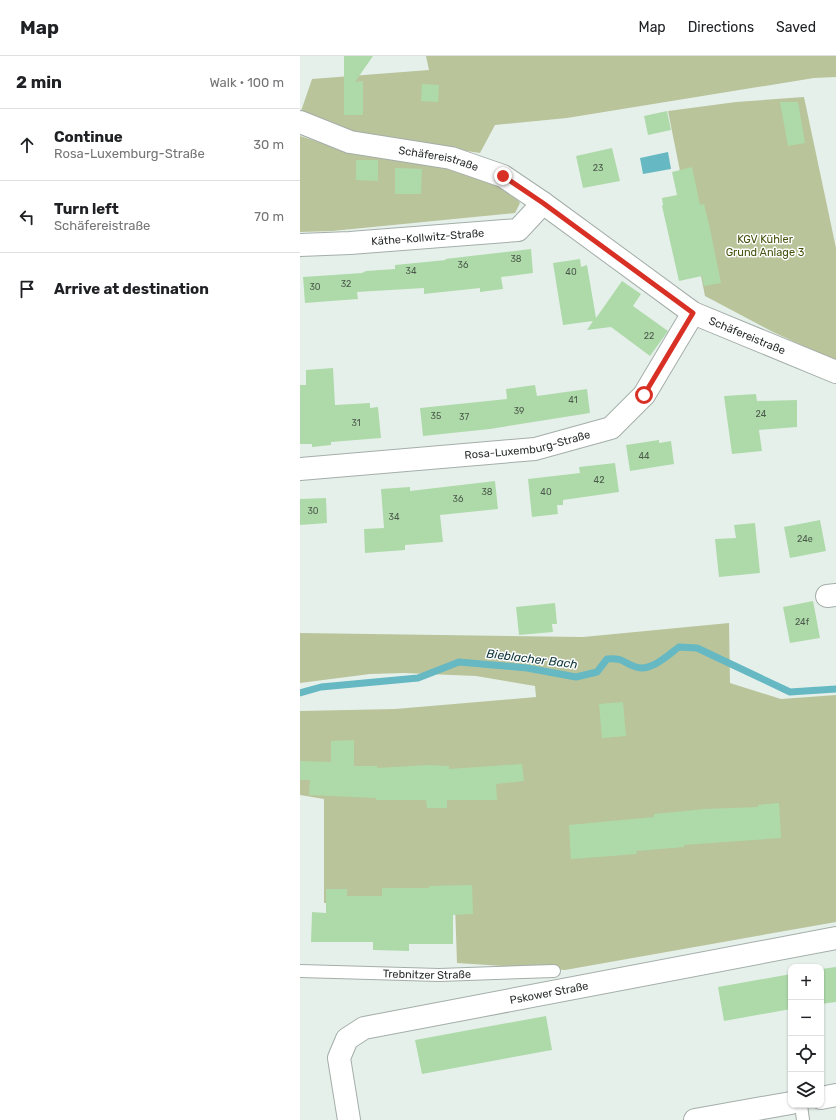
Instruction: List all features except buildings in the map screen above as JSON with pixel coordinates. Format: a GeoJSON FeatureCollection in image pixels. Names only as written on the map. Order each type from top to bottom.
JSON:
{"type":"FeatureCollection","features":[{"type":"Feature","properties":{"kind":"street","name":"Schäfereistraße"},"geometry":{"type":"LineString","coordinates":[[300,122],[350,142],[451,158],[503,176],[543,203],[693,313],[836,372]]}},
{"type":"Feature","properties":{"kind":"street","name":"Käthe-Kollwitz-Straße"},"geometry":{"type":"LineString","coordinates":[[300,245],[350,243],[518,230],[543,203]]}},
{"type":"Feature","properties":{"kind":"street","name":"Rosa-Luxemburg-Straße"},"geometry":{"type":"LineString","coordinates":[[300,469],[535,449],[611,428],[644,395],[693,313]]}},
{"type":"Feature","properties":{"kind":"street","name":"Pskower Straße"},"geometry":{"type":"LineString","coordinates":[[350,1120],[339,1058],[347,1039],[364,1028],[836,938]]}},
{"type":"Feature","properties":{"kind":"street"},"geometry":{"type":"LineString","coordinates":[[824,1097],[836,1095]]}},
{"type":"Feature","properties":{"kind":"street"},"geometry":{"type":"LineString","coordinates":[[695,1120],[788,1104]]}},
{"type":"Feature","properties":{"kind":"lane","name":"Trebnitzer Straße"},"geometry":{"type":"LineString","coordinates":[[300,971],[438,975],[554,971]]}},
{"type":"Feature","properties":{"kind":"lane"},"geometry":{"type":"LineString","coordinates":[[801,1108],[803,1120]]}},
{"type":"Feature","properties":{"kind":"green space"},"geometry":{"type":"Polygon","coordinates":[[[426,56],[836,56],[836,77],[814,78],[567,118],[495,125],[480,153],[354,134],[300,114],[312,79],[429,70],[426,56]]]}},
{"type":"Feature","properties":{"kind":"green space","name":"KGV Kühler Grund Anlage 3"},"geometry":{"type":"Polygon","coordinates":[[[804,97],[836,248],[836,361],[773,332],[705,296],[668,111],[736,102],[804,97]]]}},
{"type":"Feature","properties":{"kind":"green space"},"geometry":{"type":"Polygon","coordinates":[[[300,136],[331,146],[437,166],[480,178],[510,190],[520,203],[515,213],[332,231],[300,232],[300,136]]]}},
{"type":"Feature","properties":{"kind":"green space"},"geometry":{"type":"Polygon","coordinates":[[[729,623],[730,683],[781,699],[836,695],[836,922],[565,970],[457,963],[455,904],[324,903],[324,799],[300,795],[300,711],[395,709],[536,697],[535,686],[476,676],[404,673],[370,674],[300,683],[300,633],[583,637],[729,623]]]}},
{"type":"Feature","properties":{"kind":"water"},"geometry":{"type":"Polygon","coordinates":[[[668,152],[671,169],[643,174],[640,158],[668,152]]]}},
{"type":"Feature","properties":{"kind":"waterway","name":"Bieblacher Bach"},"geometry":{"type":"LineString","coordinates":[[300,693],[321,687],[418,678],[459,662],[527,668],[576,677],[597,672],[607,659],[620,660],[636,667],[648,667],[659,662],[679,647],[697,648],[790,692],[836,689]]}},
{"type":"Feature","properties":{"kind":"route"},"geometry":{"type":"LineString","coordinates":[[503,176],[543,203],[693,313],[644,395]]}}]}
